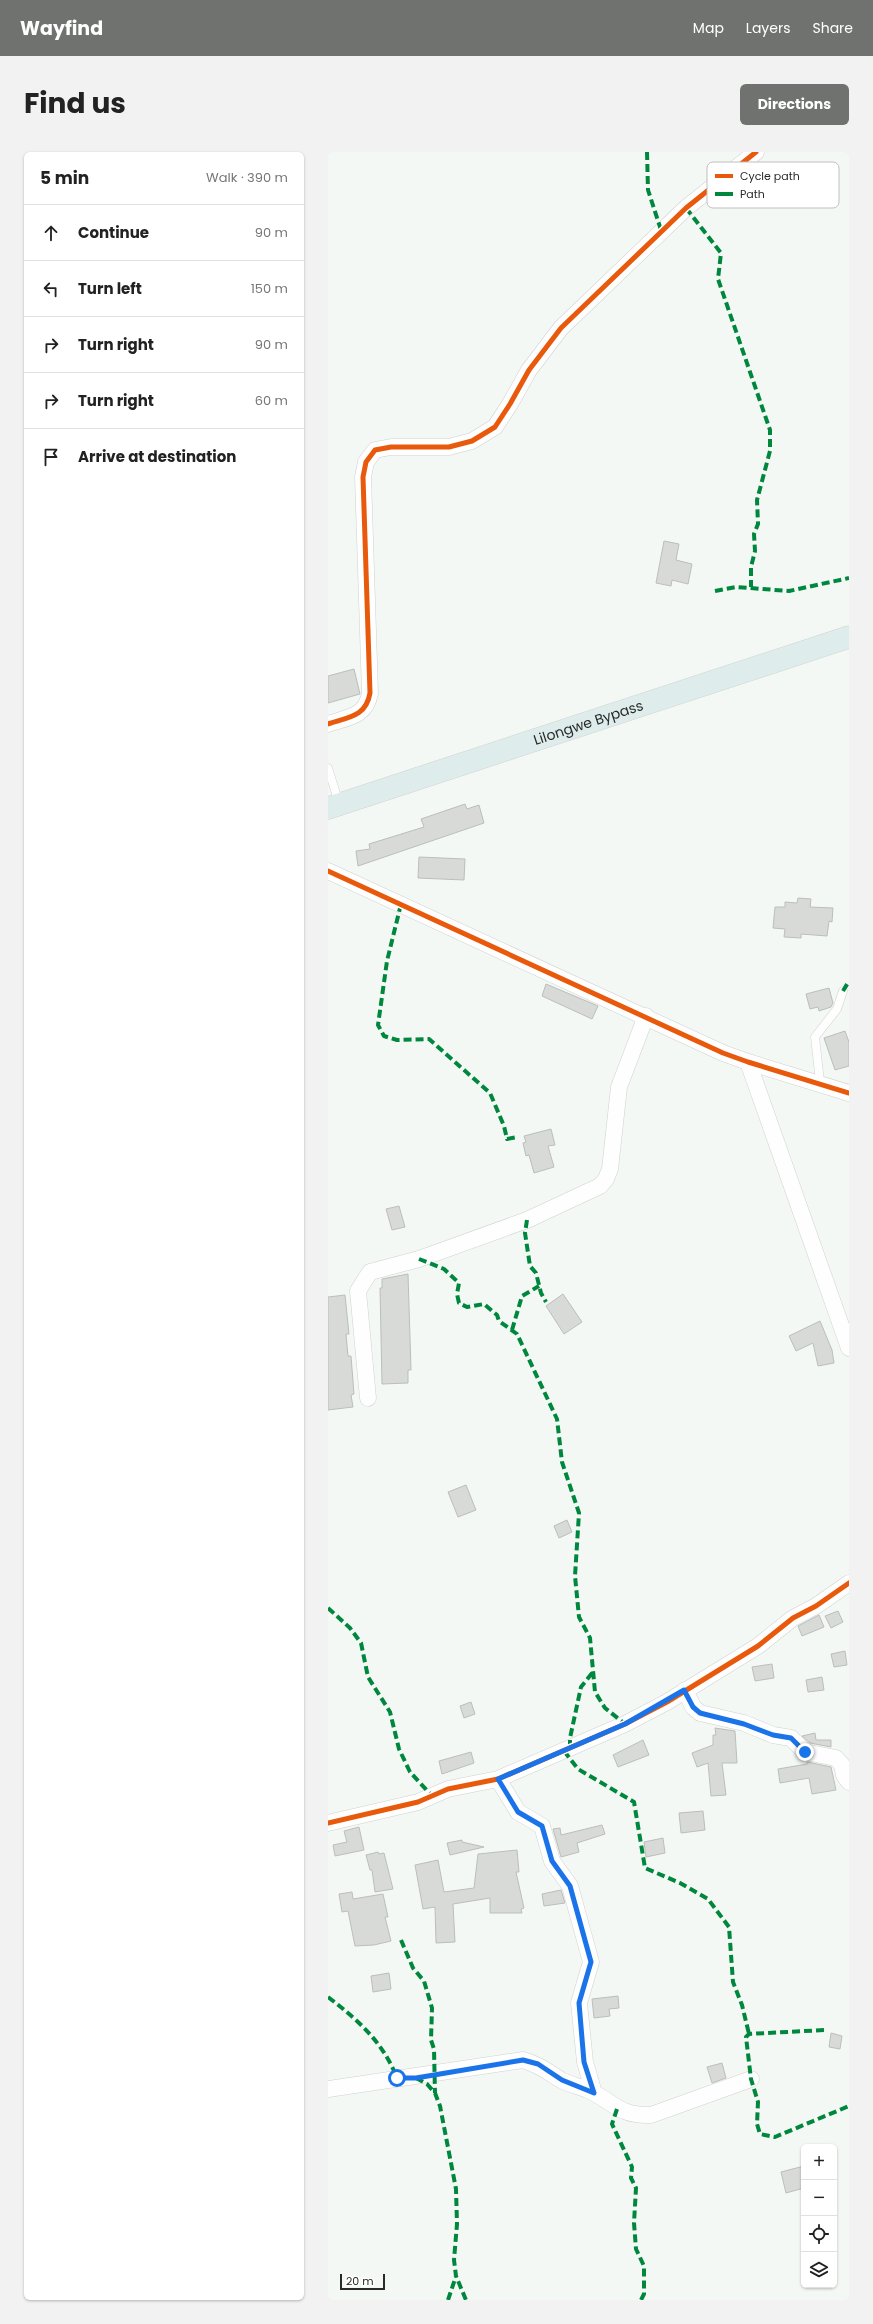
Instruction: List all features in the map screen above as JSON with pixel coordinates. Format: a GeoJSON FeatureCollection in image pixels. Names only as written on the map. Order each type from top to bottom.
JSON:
{"type":"FeatureCollection","features":[{"type":"Feature","properties":{"kind":"main road","name":"Lilongwe Bypass"},"geometry":{"type":"LineString","coordinates":[[334,806],[849,637]]}},
{"type":"Feature","properties":{"kind":"street"},"geometry":{"type":"LineString","coordinates":[[744,162],[756,152]]}},
{"type":"Feature","properties":{"kind":"street"},"geometry":{"type":"LineString","coordinates":[[328,724],[359,714],[368,704],[370,693],[363,477],[366,462],[375,450],[391,447],[449,447],[472,441],[495,427],[533,365],[561,328],[681,212],[707,191]]}},
{"type":"Feature","properties":{"kind":"street"},"geometry":{"type":"LineString","coordinates":[[328,871],[748,1062],[820,1082],[849,1093]]}},
{"type":"Feature","properties":{"kind":"street"},"geometry":{"type":"LineString","coordinates":[[368,1398],[358,1291],[370,1272],[419,1259],[527,1220],[600,1186],[606,1179],[610,1169],[619,1087],[646,1016]]}},
{"type":"Feature","properties":{"kind":"street"},"geometry":{"type":"LineString","coordinates":[[748,1062],[849,1348]]}},
{"type":"Feature","properties":{"kind":"street"},"geometry":{"type":"LineString","coordinates":[[328,1822],[418,1802],[448,1789],[498,1779],[625,1724],[758,1646],[793,1618],[816,1606],[849,1583]]}},
{"type":"Feature","properties":{"kind":"street"},"geometry":{"type":"LineString","coordinates":[[684,1690],[693,1707],[700,1713],[744,1724],[773,1735],[791,1738],[805,1752],[836,1758],[842,1765],[844,1775],[849,1782]]}},
{"type":"Feature","properties":{"kind":"street"},"geometry":{"type":"LineString","coordinates":[[498,1779],[518,1812],[542,1826],[552,1861],[570,1886],[591,1962],[579,2003],[584,2062],[594,2093]]}},
{"type":"Feature","properties":{"kind":"street"},"geometry":{"type":"LineString","coordinates":[[328,2089],[523,2060],[538,2064],[562,2080],[594,2093],[618,2109],[639,2116],[651,2115],[726,2086],[751,2079]]}},
{"type":"Feature","properties":{"kind":"lane"},"geometry":{"type":"LineString","coordinates":[[328,768],[334,806]]}},
{"type":"Feature","properties":{"kind":"lane"},"geometry":{"type":"LineString","coordinates":[[820,1082],[815,1037],[837,1009],[843,990]]}},
{"type":"Feature","properties":{"kind":"building"},"geometry":{"type":"Polygon","coordinates":[[[664,541],[679,544],[676,560],[692,564],[688,584],[672,580],[671,586],[656,583],[664,541]]]}},
{"type":"Feature","properties":{"kind":"building"},"geometry":{"type":"Polygon","coordinates":[[[354,669],[360,694],[328,703],[328,676],[354,669]]]}},
{"type":"Feature","properties":{"kind":"building"},"geometry":{"type":"Polygon","coordinates":[[[465,804],[467,809],[479,805],[484,823],[358,866],[356,851],[370,849],[369,844],[424,827],[421,819],[465,804]]]}},
{"type":"Feature","properties":{"kind":"building"},"geometry":{"type":"Polygon","coordinates":[[[419,857],[465,859],[464,880],[418,878],[419,857]]]}},
{"type":"Feature","properties":{"kind":"building"},"geometry":{"type":"Polygon","coordinates":[[[798,898],[811,899],[810,907],[833,908],[832,922],[829,921],[827,936],[801,934],[801,938],[784,937],[785,929],[773,928],[775,907],[785,907],[785,902],[797,903],[798,898]]]}},
{"type":"Feature","properties":{"kind":"building"},"geometry":{"type":"Polygon","coordinates":[[[546,984],[598,1006],[592,1019],[542,996],[546,984]]]}},
{"type":"Feature","properties":{"kind":"building"},"geometry":{"type":"Polygon","coordinates":[[[829,988],[833,1003],[831,1007],[819,1011],[818,1007],[810,1009],[806,994],[829,988]]]}},
{"type":"Feature","properties":{"kind":"building"},"geometry":{"type":"Polygon","coordinates":[[[845,1031],[849,1042],[849,1066],[835,1070],[824,1038],[845,1031]]]}},
{"type":"Feature","properties":{"kind":"building"},"geometry":{"type":"Polygon","coordinates":[[[551,1129],[555,1145],[548,1146],[554,1167],[534,1173],[529,1155],[526,1156],[523,1143],[526,1142],[524,1136],[551,1129]]]}},
{"type":"Feature","properties":{"kind":"building"},"geometry":{"type":"Polygon","coordinates":[[[399,1206],[405,1227],[392,1230],[386,1209],[399,1206]]]}},
{"type":"Feature","properties":{"kind":"building"},"geometry":{"type":"Polygon","coordinates":[[[408,1274],[411,1370],[408,1370],[408,1383],[382,1384],[380,1288],[382,1288],[382,1279],[408,1274]]]}},
{"type":"Feature","properties":{"kind":"building"},"geometry":{"type":"Polygon","coordinates":[[[563,1294],[582,1322],[564,1334],[546,1306],[563,1294]]]}},
{"type":"Feature","properties":{"kind":"building"},"geometry":{"type":"Polygon","coordinates":[[[345,1295],[349,1334],[346,1334],[348,1356],[351,1356],[354,1394],[351,1395],[353,1407],[328,1410],[328,1297],[345,1295]]]}},
{"type":"Feature","properties":{"kind":"building"},"geometry":{"type":"Polygon","coordinates":[[[820,1321],[832,1350],[834,1363],[818,1366],[813,1343],[796,1351],[789,1336],[820,1321]]]}},
{"type":"Feature","properties":{"kind":"building"},"geometry":{"type":"Polygon","coordinates":[[[466,1485],[476,1510],[458,1517],[448,1492],[466,1485]]]}},
{"type":"Feature","properties":{"kind":"building"},"geometry":{"type":"Polygon","coordinates":[[[567,1520],[572,1532],[559,1538],[554,1526],[567,1520]]]}},
{"type":"Feature","properties":{"kind":"building"},"geometry":{"type":"Polygon","coordinates":[[[838,1611],[843,1622],[831,1628],[825,1616],[838,1611]]]}},
{"type":"Feature","properties":{"kind":"building"},"geometry":{"type":"Polygon","coordinates":[[[819,1615],[824,1627],[802,1636],[798,1626],[819,1615]]]}},
{"type":"Feature","properties":{"kind":"building"},"geometry":{"type":"Polygon","coordinates":[[[845,1651],[847,1665],[834,1667],[831,1654],[845,1651]]]}},
{"type":"Feature","properties":{"kind":"building"},"geometry":{"type":"Polygon","coordinates":[[[772,1664],[774,1678],[755,1681],[752,1667],[772,1664]]]}},
{"type":"Feature","properties":{"kind":"building"},"geometry":{"type":"Polygon","coordinates":[[[822,1677],[824,1690],[808,1692],[806,1680],[822,1677]]]}},
{"type":"Feature","properties":{"kind":"building"},"geometry":{"type":"Polygon","coordinates":[[[471,1702],[475,1714],[464,1718],[460,1706],[471,1702]]]}},
{"type":"Feature","properties":{"kind":"building"},"geometry":{"type":"Polygon","coordinates":[[[715,1728],[735,1731],[737,1763],[722,1763],[726,1795],[711,1796],[708,1763],[697,1767],[692,1753],[713,1745],[713,1735],[716,1735],[715,1728]]]}},
{"type":"Feature","properties":{"kind":"building"},"geometry":{"type":"Polygon","coordinates":[[[815,1733],[816,1740],[831,1740],[831,1747],[810,1743],[802,1736],[815,1733]]]}},
{"type":"Feature","properties":{"kind":"building"},"geometry":{"type":"Polygon","coordinates":[[[643,1740],[649,1755],[618,1767],[613,1755],[643,1740]]]}},
{"type":"Feature","properties":{"kind":"building"},"geometry":{"type":"Polygon","coordinates":[[[471,1752],[474,1763],[442,1774],[439,1761],[471,1752]]]}},
{"type":"Feature","properties":{"kind":"building"},"geometry":{"type":"Polygon","coordinates":[[[807,1762],[831,1767],[836,1790],[812,1794],[809,1778],[780,1783],[778,1769],[807,1764],[807,1762]]]}},
{"type":"Feature","properties":{"kind":"building"},"geometry":{"type":"Polygon","coordinates":[[[703,1811],[705,1830],[681,1833],[679,1813],[703,1811]]]}},
{"type":"Feature","properties":{"kind":"building"},"geometry":{"type":"Polygon","coordinates":[[[602,1825],[605,1834],[577,1843],[579,1852],[561,1857],[553,1829],[560,1828],[561,1835],[602,1825]]]}},
{"type":"Feature","properties":{"kind":"building"},"geometry":{"type":"Polygon","coordinates":[[[359,1827],[364,1850],[335,1856],[333,1845],[347,1842],[344,1831],[359,1827]]]}},
{"type":"Feature","properties":{"kind":"building"},"geometry":{"type":"Polygon","coordinates":[[[663,1838],[665,1853],[646,1857],[644,1842],[663,1838]]]}},
{"type":"Feature","properties":{"kind":"building"},"geometry":{"type":"Polygon","coordinates":[[[462,1840],[462,1842],[484,1847],[450,1855],[447,1843],[462,1840]]]}},
{"type":"Feature","properties":{"kind":"building"},"geometry":{"type":"Polygon","coordinates":[[[517,1850],[519,1872],[516,1872],[524,1908],[521,1909],[522,1913],[490,1913],[490,1898],[453,1904],[455,1942],[436,1943],[435,1907],[423,1909],[415,1865],[438,1860],[444,1892],[474,1888],[478,1854],[517,1850]]]}},
{"type":"Feature","properties":{"kind":"building"},"geometry":{"type":"Polygon","coordinates":[[[378,1852],[379,1854],[384,1853],[393,1889],[375,1892],[372,1870],[370,1870],[366,1855],[378,1852]]]}},
{"type":"Feature","properties":{"kind":"building"},"geometry":{"type":"Polygon","coordinates":[[[561,1890],[565,1903],[544,1906],[542,1894],[561,1890]]]}},
{"type":"Feature","properties":{"kind":"building"},"geometry":{"type":"Polygon","coordinates":[[[352,1892],[353,1899],[383,1894],[388,1917],[385,1917],[391,1941],[374,1945],[355,1946],[348,1911],[342,1912],[339,1894],[352,1892]]]}},
{"type":"Feature","properties":{"kind":"building"},"geometry":{"type":"Polygon","coordinates":[[[389,1973],[391,1989],[373,1992],[371,1976],[389,1973]]]}},
{"type":"Feature","properties":{"kind":"building"},"geometry":{"type":"Polygon","coordinates":[[[618,1996],[619,2008],[609,2009],[610,2016],[594,2018],[592,1999],[618,1996]]]}},
{"type":"Feature","properties":{"kind":"building"},"geometry":{"type":"Polygon","coordinates":[[[831,2033],[842,2036],[840,2049],[829,2047],[831,2033]]]}},
{"type":"Feature","properties":{"kind":"building"},"geometry":{"type":"Polygon","coordinates":[[[722,2063],[726,2078],[712,2083],[707,2067],[722,2063]]]}},
{"type":"Feature","properties":{"kind":"building"},"geometry":{"type":"Polygon","coordinates":[[[801,2167],[801,2189],[786,2193],[781,2172],[801,2167]]]}},
{"type":"Feature","properties":{"kind":"marked path"},"geometry":{"type":"LineString","coordinates":[[647,152],[648,190],[661,230]]}},
{"type":"Feature","properties":{"kind":"marked path"},"geometry":{"type":"LineString","coordinates":[[686,208],[721,253],[718,279],[770,430],[770,451],[757,500],[758,524],[754,534],[755,551],[751,567],[751,587]]}},
{"type":"Feature","properties":{"kind":"marked path"},"geometry":{"type":"LineString","coordinates":[[715,591],[736,587],[789,591],[849,578]]}},
{"type":"Feature","properties":{"kind":"marked path"},"geometry":{"type":"LineString","coordinates":[[401,904],[387,961],[378,1025],[384,1036],[397,1040],[429,1039],[490,1093],[504,1126],[507,1139],[518,1137]]}},
{"type":"Feature","properties":{"kind":"marked path"},"geometry":{"type":"LineString","coordinates":[[843,991],[849,981]]}},
{"type":"Feature","properties":{"kind":"marked path"},"geometry":{"type":"LineString","coordinates":[[527,1220],[525,1233],[530,1266],[536,1273],[541,1293],[546,1302]]}},
{"type":"Feature","properties":{"kind":"marked path"},"geometry":{"type":"LineString","coordinates":[[419,1259],[444,1269],[459,1283],[457,1294],[459,1303],[467,1307],[484,1304],[497,1315],[499,1321],[517,1334],[557,1419],[562,1462],[579,1513],[575,1576],[579,1617],[590,1638],[595,1692],[605,1708],[625,1724]]}},
{"type":"Feature","properties":{"kind":"marked path"},"geometry":{"type":"LineString","coordinates":[[512,1330],[522,1296],[539,1286]]}},
{"type":"Feature","properties":{"kind":"marked path"},"geometry":{"type":"LineString","coordinates":[[328,1608],[350,1628],[361,1643],[368,1677],[390,1712],[399,1749],[410,1772],[433,1797]]}},
{"type":"Feature","properties":{"kind":"marked path"},"geometry":{"type":"LineString","coordinates":[[570,1748],[570,1738],[581,1687],[593,1672]]}},
{"type":"Feature","properties":{"kind":"marked path"},"geometry":{"type":"LineString","coordinates":[[564,1751],[578,1769],[634,1802],[645,1868],[680,1883],[708,1899],[729,1927],[733,1982],[742,2005],[749,2034]]}},
{"type":"Feature","properties":{"kind":"marked path"},"geometry":{"type":"LineString","coordinates":[[401,1940],[413,1968],[424,1981],[432,2008],[431,2040],[434,2049],[435,2093]]}},
{"type":"Feature","properties":{"kind":"marked path"},"geometry":{"type":"LineString","coordinates":[[328,1997],[359,2023],[377,2043],[385,2053],[397,2078]]}},
{"type":"Feature","properties":{"kind":"marked path"},"geometry":{"type":"LineString","coordinates":[[824,2030],[749,2034],[746,2037],[751,2079],[758,2102],[757,2124],[760,2134],[775,2137],[849,2106]]}},
{"type":"Feature","properties":{"kind":"marked path"},"geometry":{"type":"LineString","coordinates":[[416,2078],[427,2084],[435,2093],[440,2106],[456,2189],[457,2224],[454,2260],[456,2276],[466,2300]]}},
{"type":"Feature","properties":{"kind":"marked path"},"geometry":{"type":"LineString","coordinates":[[617,2109],[612,2124],[632,2167],[631,2178],[636,2188],[634,2223],[636,2249],[644,2266],[644,2294],[641,2300]]}},
{"type":"Feature","properties":{"kind":"marked path"},"geometry":{"type":"LineString","coordinates":[[448,2300],[456,2276]]}},
{"type":"Feature","properties":{"kind":"cycle path"},"geometry":{"type":"LineString","coordinates":[[744,162],[756,152]]}},
{"type":"Feature","properties":{"kind":"cycle path"},"geometry":{"type":"LineString","coordinates":[[328,724],[360,712],[365,707],[370,693],[363,477],[366,462],[375,450],[391,447],[449,447],[472,441],[495,427],[529,370],[561,328],[686,208],[707,191]]}},
{"type":"Feature","properties":{"kind":"cycle path"},"geometry":{"type":"LineString","coordinates":[[328,871],[723,1053],[849,1093]]}},
{"type":"Feature","properties":{"kind":"cycle path"},"geometry":{"type":"LineString","coordinates":[[328,1823],[418,1802],[448,1789],[498,1779],[625,1724],[667,1702],[758,1646],[793,1618],[816,1606],[849,1583]]}},
{"type":"Feature","properties":{"kind":"route"},"geometry":{"type":"LineString","coordinates":[[397,2078],[416,2078],[523,2060],[538,2064],[562,2080],[594,2093],[584,2062],[579,2003],[581,1990],[591,1962],[570,1886],[552,1861],[542,1826],[518,1812],[498,1779],[625,1724],[667,1702],[684,1690],[693,1707],[700,1713],[744,1724],[773,1735],[791,1738],[797,1746],[805,1752]]}}]}
